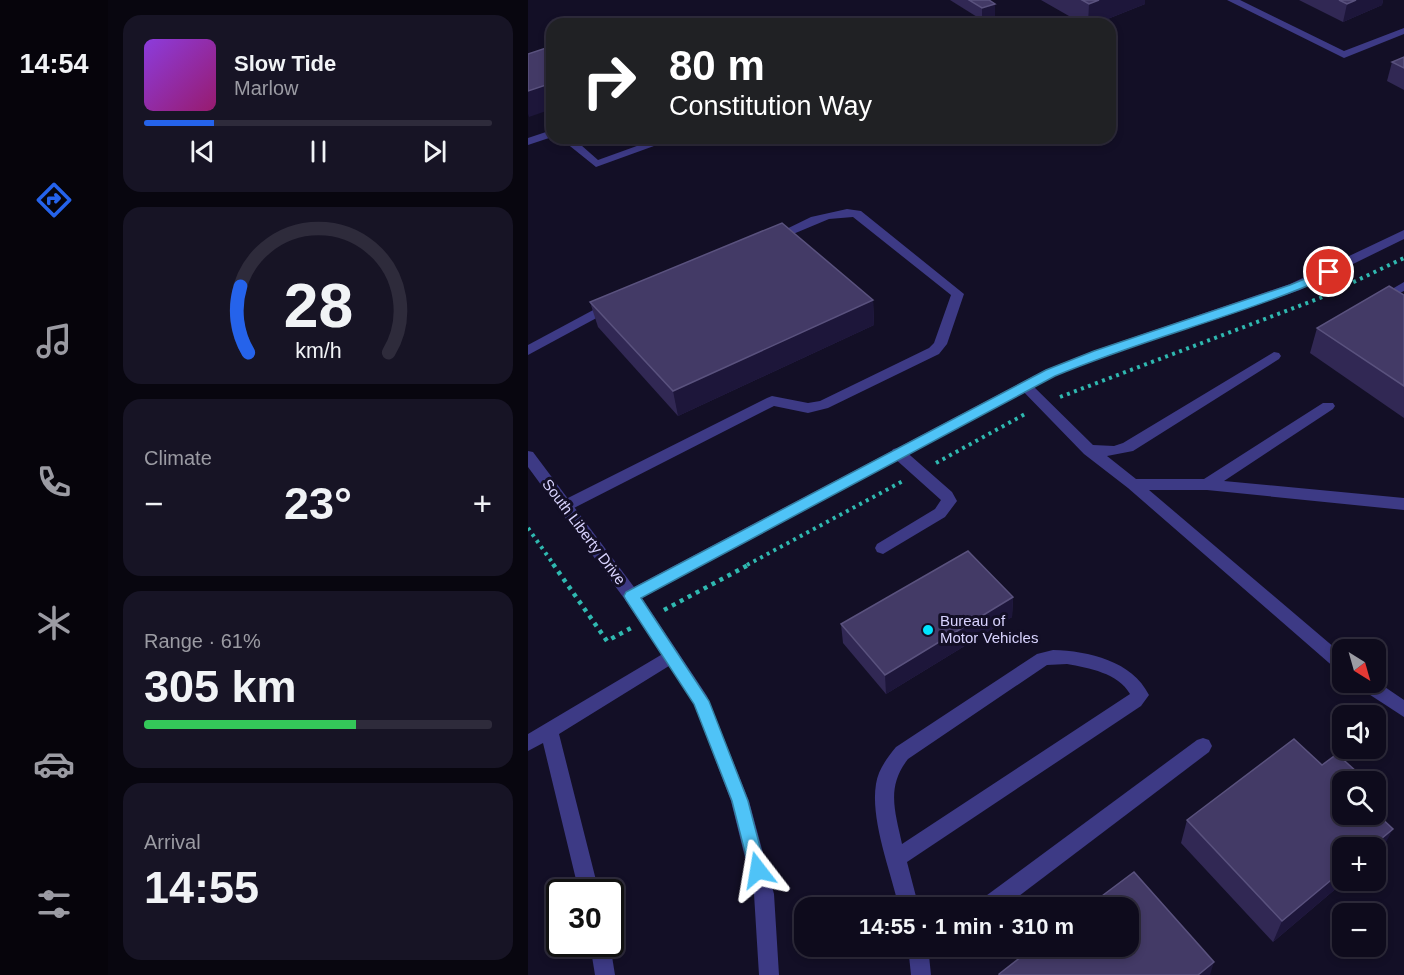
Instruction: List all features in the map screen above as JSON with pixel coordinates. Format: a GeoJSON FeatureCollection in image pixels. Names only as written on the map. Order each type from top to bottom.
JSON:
{"type":"FeatureCollection","features":[{"type":"Feature","properties":{"kind":"street"},"geometry":{"type":"LineString","coordinates":[[1232,0],[1344,55],[1404,31]]}},
{"type":"Feature","properties":{"kind":"street"},"geometry":{"type":"LineString","coordinates":[[528,142],[546,135]]}},
{"type":"Feature","properties":{"kind":"street"},"geometry":{"type":"LineString","coordinates":[[573,144],[596,164],[653,144]]}},
{"type":"Feature","properties":{"kind":"street"},"geometry":{"type":"LineString","coordinates":[[565,506],[772,401],[808,408],[824,405],[934,351],[940,344],[958,294],[857,214],[847,211],[831,215],[766,241]]}},
{"type":"Feature","properties":{"kind":"street"},"geometry":{"type":"LineString","coordinates":[[632,596],[1025,386],[1098,354],[1294,287],[1404,234]]}},
{"type":"Feature","properties":{"kind":"street"},"geometry":{"type":"LineString","coordinates":[[528,351],[605,307],[627,298]]}},
{"type":"Feature","properties":{"kind":"street"},"geometry":{"type":"LineString","coordinates":[[1089,450],[1114,451],[1128,447],[1275,356]]}},
{"type":"Feature","properties":{"kind":"street"},"geometry":{"type":"LineString","coordinates":[[1025,386],[1089,450],[1133,484],[1332,655]]}},
{"type":"Feature","properties":{"kind":"street"},"geometry":{"type":"LineString","coordinates":[[1207,485],[1328,406]]}},
{"type":"Feature","properties":{"kind":"street"},"geometry":{"type":"LineString","coordinates":[[883,548],[940,513],[949,501],[947,496],[898,453]]}},
{"type":"Feature","properties":{"kind":"street","name":"South Liberty Drive"},"geometry":{"type":"LineString","coordinates":[[528,456],[632,596],[701,701],[740,801],[764,894],[769,975]]}},
{"type":"Feature","properties":{"kind":"street"},"geometry":{"type":"LineString","coordinates":[[1133,484],[1207,485],[1404,504]]}},
{"type":"Feature","properties":{"kind":"street"},"geometry":{"type":"LineString","coordinates":[[897,858],[1135,701],[1140,696],[1138,688],[1116,669],[1054,655],[1042,659],[902,753],[888,774],[884,787],[884,802],[897,858],[906,897]]}},
{"type":"Feature","properties":{"kind":"street"},"geometry":{"type":"LineString","coordinates":[[528,743],[671,656]]}},
{"type":"Feature","properties":{"kind":"street"},"geometry":{"type":"LineString","coordinates":[[1380,693],[1404,710]]}},
{"type":"Feature","properties":{"kind":"street"},"geometry":{"type":"LineString","coordinates":[[549,731],[586,879]]}},
{"type":"Feature","properties":{"kind":"street"},"geometry":{"type":"LineString","coordinates":[[1001,897],[1203,746]]}},
{"type":"Feature","properties":{"kind":"street"},"geometry":{"type":"LineString","coordinates":[[602,957],[605,975]]}},
{"type":"Feature","properties":{"kind":"path"},"geometry":{"type":"LineString","coordinates":[[528,528],[607,641]]}},
{"type":"Feature","properties":{"kind":"building"},"geometry":{"type":"Polygon","coordinates":[[[969,0],[989,0],[995,4],[982,8],[969,0]]]}},
{"type":"Feature","properties":{"kind":"building"},"geometry":{"type":"Polygon","coordinates":[[[1082,0],[1099,0],[1089,4],[1082,0]]]}},
{"type":"Feature","properties":{"kind":"building"},"geometry":{"type":"Polygon","coordinates":[[[1339,0],[1356,0],[1347,4],[1339,0]]]}},
{"type":"Feature","properties":{"kind":"building"},"geometry":{"type":"Polygon","coordinates":[[[546,48],[546,85],[528,91],[528,54],[546,48]]]}},
{"type":"Feature","properties":{"kind":"building"},"geometry":{"type":"Polygon","coordinates":[[[1404,57],[1404,68],[1392,62],[1404,57]]]}},
{"type":"Feature","properties":{"kind":"building"},"geometry":{"type":"Polygon","coordinates":[[[782,223],[873,300],[673,391],[590,302],[782,223]]]}},
{"type":"Feature","properties":{"kind":"building"},"geometry":{"type":"Polygon","coordinates":[[[1389,286],[1404,295],[1404,386],[1317,328],[1389,286]]]}},
{"type":"Feature","properties":{"kind":"building","name":"Bureau of Motor Vehicles"},"geometry":{"type":"Polygon","coordinates":[[[968,551],[1013,597],[885,675],[841,624],[968,551]]]}},
{"type":"Feature","properties":{"kind":"building"},"geometry":{"type":"Polygon","coordinates":[[[1294,739],[1322,765],[1332,758],[1343,759],[1356,771],[1332,771],[1332,825],[1386,825],[1386,822],[1393,829],[1383,837],[1332,837],[1332,879],[1282,921],[1187,820],[1294,739]]]}},
{"type":"Feature","properties":{"kind":"building"},"geometry":{"type":"Polygon","coordinates":[[[1134,872],[1214,962],[1198,975],[999,975],[1021,957],[1139,957],[1139,897],[1101,897],[1134,872]]]}},
{"type":"Feature","properties":{"kind":"place","name":"Bureau of Motor Vehicles"},"geometry":{"type":"Point","coordinates":[928,630]}},
{"type":"Feature","properties":{"kind":"route"},"geometry":{"type":"LineString","coordinates":[[758,870],[740,801],[701,701],[632,596],[1050,373],[1098,354],[1294,287],[1329,272]]}}]}
